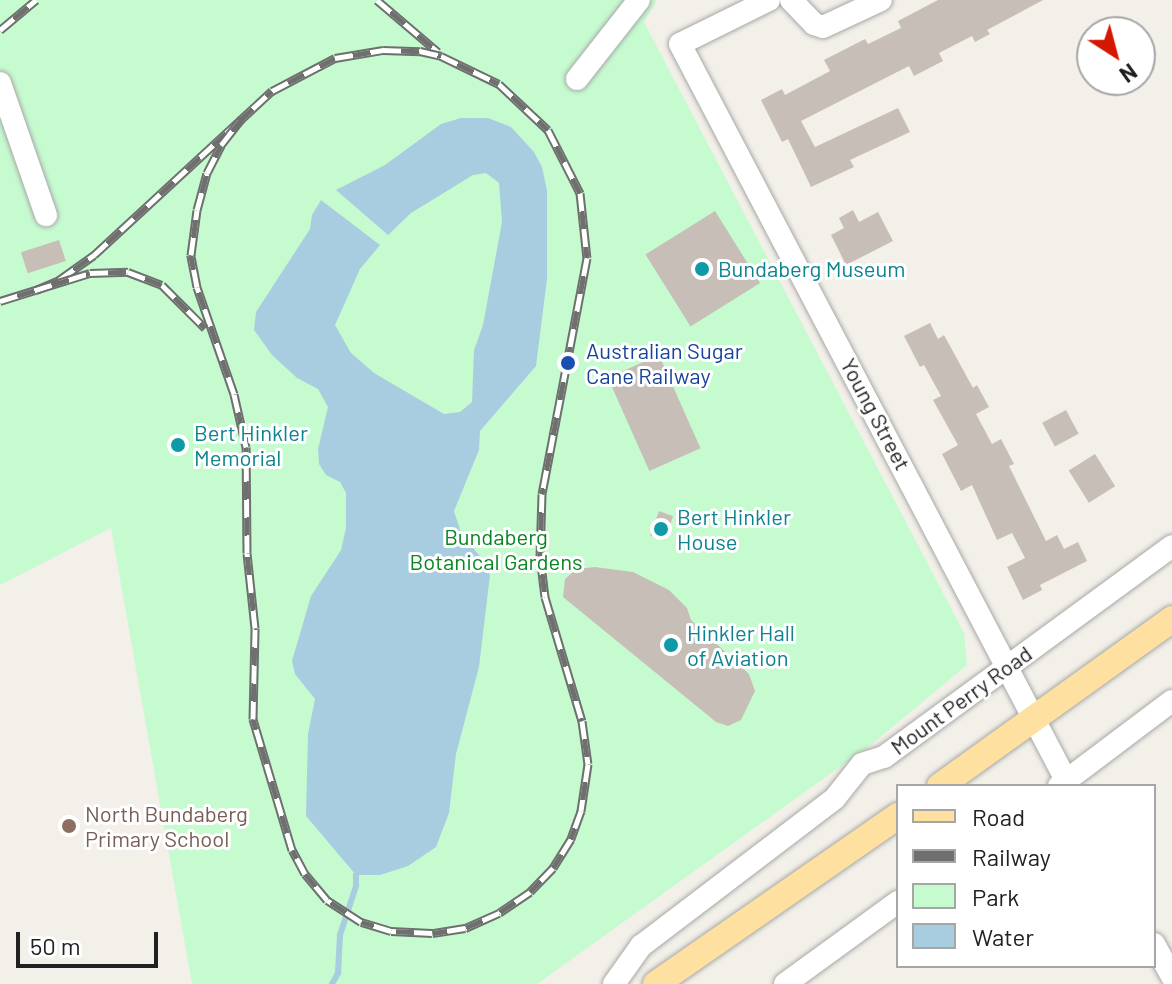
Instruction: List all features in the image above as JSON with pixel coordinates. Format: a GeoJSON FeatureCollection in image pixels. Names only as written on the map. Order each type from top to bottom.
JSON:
{"type":"FeatureCollection","features":[{"type":"Feature","properties":{"kind":"main road"},"geometry":{"type":"LineString","coordinates":[[943,784],[1172,619]]}},
{"type":"Feature","properties":{"kind":"main road"},"geometry":{"type":"LineString","coordinates":[[656,984],[896,817]]}},
{"type":"Feature","properties":{"kind":"street"},"geometry":{"type":"LineString","coordinates":[[577,79],[639,0]]}},
{"type":"Feature","properties":{"kind":"street","name":"Young Street"},"geometry":{"type":"LineString","coordinates":[[769,0],[680,44],[1009,666],[1065,784]]}},
{"type":"Feature","properties":{"kind":"street"},"geometry":{"type":"LineString","coordinates":[[791,0],[814,24],[823,27],[881,0]]}},
{"type":"Feature","properties":{"kind":"street"},"geometry":{"type":"LineString","coordinates":[[0,83],[46,215]]}},
{"type":"Feature","properties":{"kind":"street","name":"Mount Perry Road"},"geometry":{"type":"LineString","coordinates":[[614,984],[641,946],[835,798],[862,764],[884,757],[1172,546]]}},
{"type":"Feature","properties":{"kind":"street"},"geometry":{"type":"LineString","coordinates":[[1065,784],[1172,701]]}},
{"type":"Feature","properties":{"kind":"street"},"geometry":{"type":"LineString","coordinates":[[785,984],[896,903]]}},
{"type":"Feature","properties":{"kind":"street"},"geometry":{"type":"LineString","coordinates":[[1156,948],[1172,977]]}},
{"type":"Feature","properties":{"kind":"green space","name":"Bundaberg Botanical Gardens"},"geometry":{"type":"Polygon","coordinates":[[[0,0],[657,0],[644,22],[964,633],[967,665],[872,744],[537,984],[192,984],[111,528],[0,585],[0,0]]]}},
{"type":"Feature","properties":{"kind":"water"},"geometry":{"type":"Polygon","coordinates":[[[461,118],[488,118],[511,127],[534,152],[542,167],[547,190],[547,279],[536,366],[480,431],[479,450],[454,511],[462,536],[481,557],[490,575],[479,667],[456,754],[449,813],[436,847],[408,866],[380,875],[356,875],[306,816],[308,734],[315,699],[295,674],[292,661],[311,596],[341,550],[346,528],[346,493],[340,482],[326,475],[319,464],[318,449],[328,407],[318,389],[297,378],[272,355],[254,330],[256,312],[310,229],[312,215],[321,200],[380,245],[360,269],[335,325],[351,353],[374,373],[444,414],[460,412],[472,402],[474,350],[483,325],[502,222],[499,183],[486,173],[473,175],[411,213],[388,235],[336,190],[385,165],[441,124],[461,118]]]}},
{"type":"Feature","properties":{"kind":"building"},"geometry":{"type":"Polygon","coordinates":[[[938,0],[1043,0],[987,30],[990,34],[975,42],[972,36],[939,53],[943,61],[914,76],[909,66],[801,121],[815,147],[898,108],[910,132],[850,160],[854,167],[811,187],[788,139],[782,142],[761,100],[782,89],[785,95],[830,71],[824,60],[865,39],[868,44],[901,28],[898,21],[938,0]]]}},
{"type":"Feature","properties":{"kind":"building"},"geometry":{"type":"Polygon","coordinates":[[[853,210],[859,222],[878,212],[893,241],[846,265],[831,235],[844,228],[839,218],[853,210]]]}},
{"type":"Feature","properties":{"kind":"building","name":"Bundaberg Museum"},"geometry":{"type":"Polygon","coordinates":[[[715,211],[760,283],[691,327],[645,254],[715,211]]]}},
{"type":"Feature","properties":{"kind":"building"},"geometry":{"type":"Polygon","coordinates":[[[59,240],[66,261],[28,273],[21,252],[59,240]]]}},
{"type":"Feature","properties":{"kind":"building"},"geometry":{"type":"Polygon","coordinates":[[[930,323],[938,339],[944,335],[973,388],[977,385],[989,407],[976,414],[992,444],[1001,439],[1014,464],[1009,466],[1046,541],[1057,535],[1064,549],[1078,542],[1087,561],[1040,585],[1042,590],[1023,600],[1007,567],[1025,558],[1012,533],[997,540],[972,485],[961,491],[942,454],[958,445],[933,400],[941,396],[924,365],[920,367],[904,336],[930,323]]]}},
{"type":"Feature","properties":{"kind":"building"},"geometry":{"type":"Polygon","coordinates":[[[659,355],[700,448],[649,471],[608,378],[659,355]]]}},
{"type":"Feature","properties":{"kind":"building"},"geometry":{"type":"Polygon","coordinates":[[[1066,410],[1079,434],[1055,447],[1042,423],[1066,410]]]}},
{"type":"Feature","properties":{"kind":"building"},"geometry":{"type":"Polygon","coordinates":[[[1095,454],[1115,486],[1089,503],[1069,470],[1095,454]]]}},
{"type":"Feature","properties":{"kind":"building","name":"Bert Hinkler House"},"geometry":{"type":"Polygon","coordinates":[[[659,511],[673,516],[664,541],[650,535],[659,511]]]}},
{"type":"Feature","properties":{"kind":"building","name":"Hinkler Hall of Aviation"},"geometry":{"type":"Polygon","coordinates":[[[595,567],[633,572],[669,590],[687,608],[691,620],[749,674],[755,691],[741,720],[728,726],[716,722],[563,597],[565,579],[576,569],[595,567]]]}},
{"type":"Feature","properties":{"kind":"waterway"},"geometry":{"type":"LineString","coordinates":[[332,984],[338,973],[340,935],[356,886],[356,875]]}},
{"type":"Feature","properties":{"kind":"railway"},"geometry":{"type":"LineString","coordinates":[[0,30],[36,0]]}},
{"type":"Feature","properties":{"kind":"railway"},"geometry":{"type":"LineString","coordinates":[[377,0],[438,52]]}},
{"type":"Feature","properties":{"kind":"railway"},"geometry":{"type":"LineString","coordinates":[[36,290],[59,280],[94,255],[272,91],[335,58],[383,50],[420,51],[441,56],[499,84],[548,130],[580,193],[587,258],[542,494],[540,556],[545,597],[582,721],[588,764],[581,811],[571,839],[553,868],[530,892],[499,913],[465,928],[432,933],[391,931],[361,922],[327,900],[305,874],[292,850],[253,719],[255,628],[247,553],[246,447],[234,394],[197,287],[191,255],[197,210],[207,173],[221,145],[242,118]]}},
{"type":"Feature","properties":{"kind":"railway"},"geometry":{"type":"LineString","coordinates":[[0,301],[90,273],[128,272],[162,285],[205,328]]}},
{"type":"Feature","properties":{"kind":"place","name":"Bundaberg Museum"},"geometry":{"type":"Point","coordinates":[702,269]}},
{"type":"Feature","properties":{"kind":"place","name":"Australian Sugar Cane Railway"},"geometry":{"type":"Point","coordinates":[568,363]}},
{"type":"Feature","properties":{"kind":"place","name":"Bert Hinkler Memorial"},"geometry":{"type":"Point","coordinates":[178,445]}},
{"type":"Feature","properties":{"kind":"place","name":"Bert Hinkler House"},"geometry":{"type":"Point","coordinates":[661,529]}},
{"type":"Feature","properties":{"kind":"place","name":"Hinkler Hall of Aviation"},"geometry":{"type":"Point","coordinates":[671,645]}},
{"type":"Feature","properties":{"kind":"place","name":"North Bundaberg Primary School"},"geometry":{"type":"Point","coordinates":[69,826]}}]}
